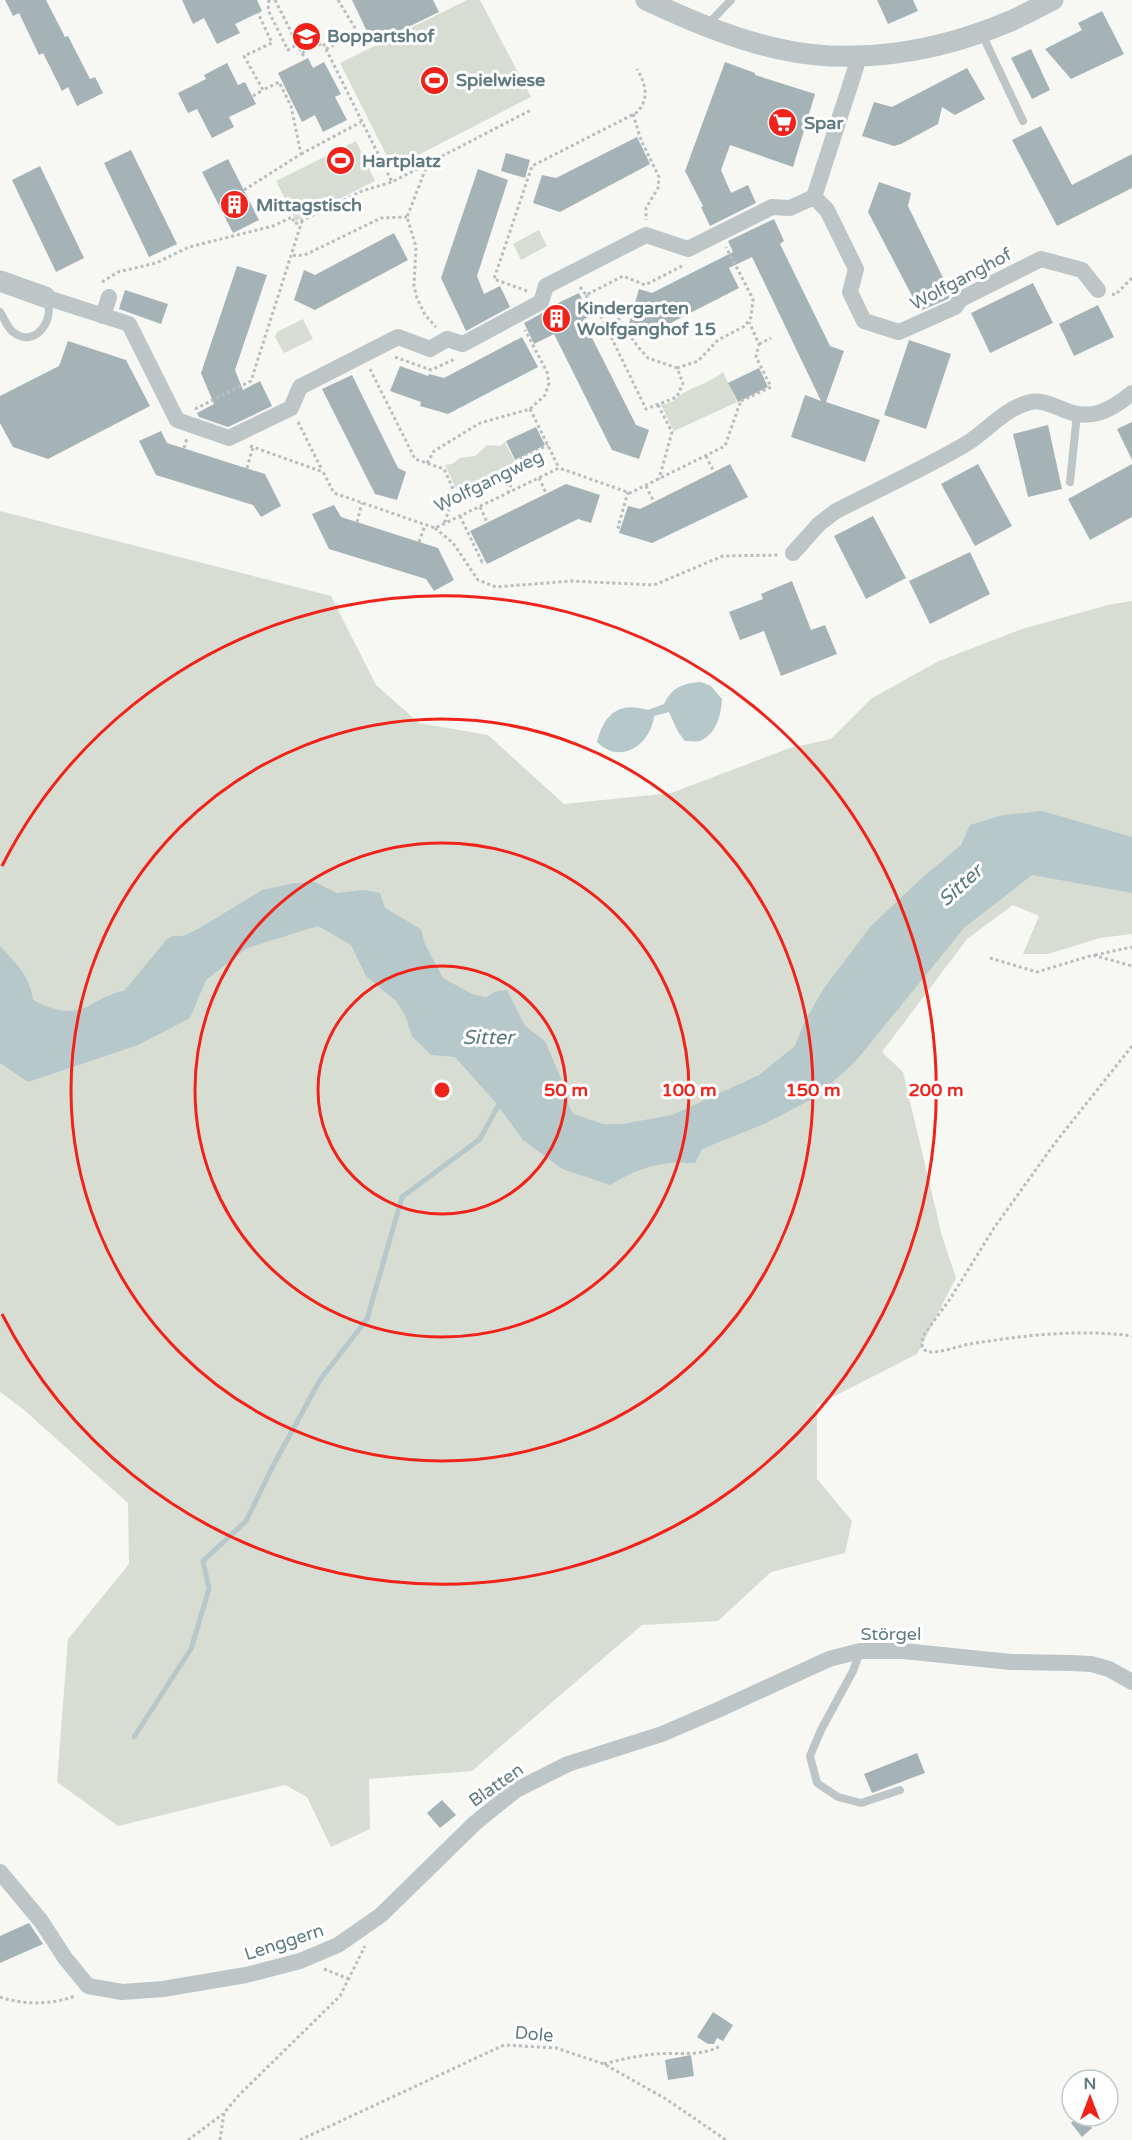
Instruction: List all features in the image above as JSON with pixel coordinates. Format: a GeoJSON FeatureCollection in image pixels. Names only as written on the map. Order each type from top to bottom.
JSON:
{"type":"FeatureCollection","features":[{"type":"Feature","properties":{"kind":"street"},"geometry":{"type":"LineString","coordinates":[[646,0],[709,28],[749,42],[814,55],[857,56],[904,52],[949,43],[1009,22],[1053,0]]}},
{"type":"Feature","properties":{"kind":"street"},"geometry":{"type":"LineString","coordinates":[[0,281],[129,324],[177,420],[229,438],[291,408],[300,387],[398,337],[430,349],[447,339],[463,344],[540,302],[546,286],[646,235],[688,249],[772,207],[790,208],[814,197],[856,67],[857,56]]}},
{"type":"Feature","properties":{"kind":"street","name":"Wolfganghof"},"geometry":{"type":"LineString","coordinates":[[814,197],[827,210],[856,269],[850,292],[864,321],[899,332],[955,307],[961,299],[1041,259],[1082,270],[1098,290]]}},
{"type":"Feature","properties":{"kind":"street"},"geometry":{"type":"LineString","coordinates":[[95,313],[109,297]]}},
{"type":"Feature","properties":{"kind":"street"},"geometry":{"type":"LineString","coordinates":[[793,553],[819,524],[836,511],[966,444],[1014,408],[1029,402],[1044,402],[1077,414],[1100,414],[1132,393]]}},
{"type":"Feature","properties":{"kind":"street","name":"Störgel"},"geometry":{"type":"LineString","coordinates":[[662,1734],[829,1659],[860,1652],[903,1651],[1011,1662],[1091,1664],[1109,1669],[1132,1682]]}},
{"type":"Feature","properties":{"kind":"street","name":"Blatten"},"geometry":{"type":"LineString","coordinates":[[381,1915],[474,1823],[516,1790],[568,1764],[662,1734]]}},
{"type":"Feature","properties":{"kind":"street"},"geometry":{"type":"LineString","coordinates":[[0,1872],[41,1921],[65,1958],[88,1986]]}},
{"type":"Feature","properties":{"kind":"street","name":"Lenggern"},"geometry":{"type":"LineString","coordinates":[[88,1986],[122,1992],[162,1989],[246,1975],[300,1961],[338,1945],[381,1915]]}},
{"type":"Feature","properties":{"kind":"lane"},"geometry":{"type":"LineString","coordinates":[[709,28],[713,19],[731,0]]}},
{"type":"Feature","properties":{"kind":"lane"},"geometry":{"type":"LineString","coordinates":[[981,32],[1023,121]]}},
{"type":"Feature","properties":{"kind":"lane"},"geometry":{"type":"LineString","coordinates":[[0,312],[10,330],[16,334],[31,336],[39,333],[47,322],[50,310],[45,297]]}},
{"type":"Feature","properties":{"kind":"lane"},"geometry":{"type":"LineString","coordinates":[[1070,482],[1077,414]]}},
{"type":"Feature","properties":{"kind":"lane"},"geometry":{"type":"LineString","coordinates":[[860,1652],[853,1671],[821,1730],[810,1756],[817,1783],[838,1797],[861,1803],[900,1790]]}},
{"type":"Feature","properties":{"kind":"path"},"geometry":{"type":"LineString","coordinates":[[269,0],[268,10],[288,50],[298,44]]}},
{"type":"Feature","properties":{"kind":"path"},"geometry":{"type":"LineString","coordinates":[[276,0],[305,59]]}},
{"type":"Feature","properties":{"kind":"path"},"geometry":{"type":"LineString","coordinates":[[338,0],[363,43],[371,39]]}},
{"type":"Feature","properties":{"kind":"path"},"geometry":{"type":"LineString","coordinates":[[258,13],[272,43],[244,56],[263,90]]}},
{"type":"Feature","properties":{"kind":"path"},"geometry":{"type":"LineString","coordinates":[[326,49],[358,33]]}},
{"type":"Feature","properties":{"kind":"path"},"geometry":{"type":"LineString","coordinates":[[302,53],[323,43],[392,182]]}},
{"type":"Feature","properties":{"kind":"path"},"geometry":{"type":"LineString","coordinates":[[543,297],[494,279],[532,166],[633,114],[641,107],[646,95],[637,69]]}},
{"type":"Feature","properties":{"kind":"path"},"geometry":{"type":"LineString","coordinates":[[253,96],[279,82],[291,106],[300,154]]}},
{"type":"Feature","properties":{"kind":"path"},"geometry":{"type":"LineString","coordinates":[[95,313],[94,292],[104,280],[118,272],[156,263],[189,247],[273,226],[292,217],[296,224],[362,191],[392,182],[531,110]]}},
{"type":"Feature","properties":{"kind":"path"},"geometry":{"type":"LineString","coordinates":[[633,114],[641,140],[659,177],[658,188],[646,208],[645,216]]}},
{"type":"Feature","properties":{"kind":"path"},"geometry":{"type":"LineString","coordinates":[[244,190],[300,154],[362,123]]}},
{"type":"Feature","properties":{"kind":"path"},"geometry":{"type":"LineString","coordinates":[[428,163],[407,217],[416,247],[414,286],[425,315],[447,339]]}},
{"type":"Feature","properties":{"kind":"path"},"geometry":{"type":"LineString","coordinates":[[292,255],[307,254],[381,218],[407,217]]}},
{"type":"Feature","properties":{"kind":"path"},"geometry":{"type":"LineString","coordinates":[[194,410],[251,381],[302,221]]}},
{"type":"Feature","properties":{"kind":"path"},"geometry":{"type":"LineString","coordinates":[[573,290],[582,286],[593,307],[610,312],[617,317],[648,358],[677,368],[698,361],[718,340],[749,322],[753,311],[753,299],[725,245]]}},
{"type":"Feature","properties":{"kind":"path"},"geometry":{"type":"LineString","coordinates":[[586,295],[622,276],[645,285],[685,265]]}},
{"type":"Feature","properties":{"kind":"path"},"geometry":{"type":"LineString","coordinates":[[1098,290],[1115,295],[1132,278]]}},
{"type":"Feature","properties":{"kind":"path"},"geometry":{"type":"LineString","coordinates":[[597,308],[646,409],[674,400],[681,391],[683,383],[677,368]]}},
{"type":"Feature","properties":{"kind":"path"},"geometry":{"type":"LineString","coordinates":[[620,528],[618,527],[628,492],[646,486],[725,446],[740,401],[771,387],[756,357],[759,344],[749,322]]}},
{"type":"Feature","properties":{"kind":"path"},"geometry":{"type":"LineString","coordinates":[[427,463],[434,451],[480,423],[530,409],[545,396],[548,378],[524,328]]}},
{"type":"Feature","properties":{"kind":"path"},"geometry":{"type":"LineString","coordinates":[[759,344],[771,338]]}},
{"type":"Feature","properties":{"kind":"path"},"geometry":{"type":"LineString","coordinates":[[363,355],[415,459],[444,469],[454,493],[444,524]]}},
{"type":"Feature","properties":{"kind":"path"},"geometry":{"type":"LineString","coordinates":[[658,405],[672,432],[659,479]]}},
{"type":"Feature","properties":{"kind":"path","name":"Wolfgangweg"},"geometry":{"type":"LineString","coordinates":[[291,408],[334,493],[435,528],[559,468],[628,492]]}},
{"type":"Feature","properties":{"kind":"path"},"geometry":{"type":"LineString","coordinates":[[530,409],[559,468]]}},
{"type":"Feature","properties":{"kind":"path"},"geometry":{"type":"LineString","coordinates":[[229,438],[322,472]]}},
{"type":"Feature","properties":{"kind":"path"},"geometry":{"type":"LineString","coordinates":[[508,493],[518,459],[548,446]]}},
{"type":"Feature","properties":{"kind":"path"},"geometry":{"type":"LineString","coordinates":[[247,468],[253,447]]}},
{"type":"Feature","properties":{"kind":"path"},"geometry":{"type":"LineString","coordinates":[[706,456],[714,472]]}},
{"type":"Feature","properties":{"kind":"path"},"geometry":{"type":"LineString","coordinates":[[539,478],[546,493]]}},
{"type":"Feature","properties":{"kind":"path"},"geometry":{"type":"LineString","coordinates":[[646,486],[654,502]]}},
{"type":"Feature","properties":{"kind":"path"},"geometry":{"type":"LineString","coordinates":[[357,522],[362,503]]}},
{"type":"Feature","properties":{"kind":"path"},"geometry":{"type":"LineString","coordinates":[[480,507],[487,522]]}},
{"type":"Feature","properties":{"kind":"path"},"geometry":{"type":"LineString","coordinates":[[460,516],[482,562],[485,560]]}},
{"type":"Feature","properties":{"kind":"path"},"geometry":{"type":"LineString","coordinates":[[420,542],[425,525]]}},
{"type":"Feature","properties":{"kind":"path"},"geometry":{"type":"LineString","coordinates":[[435,528],[453,543],[478,580],[496,587],[572,581],[654,585],[723,556],[793,553]]}},
{"type":"Feature","properties":{"kind":"path"},"geometry":{"type":"LineString","coordinates":[[990,958],[1037,972],[1093,955],[1132,947]]}},
{"type":"Feature","properties":{"kind":"path"},"geometry":{"type":"LineString","coordinates":[[1093,955],[1132,966]]}},
{"type":"Feature","properties":{"kind":"path"},"geometry":{"type":"LineString","coordinates":[[1132,1046],[1055,1143],[994,1228],[950,1299],[923,1336],[922,1347],[927,1352],[938,1353],[973,1343],[1049,1335],[1107,1332],[1132,1336]]}},
{"type":"Feature","properties":{"kind":"path"},"geometry":{"type":"LineString","coordinates":[[188,2140],[224,2113],[239,2095],[340,1996],[381,1915]]}},
{"type":"Feature","properties":{"kind":"path"},"geometry":{"type":"LineString","coordinates":[[0,1996],[16,2002],[59,2002],[81,1994],[88,1986]]}},
{"type":"Feature","properties":{"kind":"path","name":"Dole"},"geometry":{"type":"LineString","coordinates":[[300,2140],[504,2045],[556,2048],[604,2064],[666,2099],[726,2140]]}},
{"type":"Feature","properties":{"kind":"path"},"geometry":{"type":"LineString","coordinates":[[604,2064],[655,2054],[711,2051],[720,2046]]}},
{"type":"Feature","properties":{"kind":"path"},"geometry":{"type":"LineString","coordinates":[[220,2140],[224,2113]]}},
{"type":"Feature","properties":{"kind":"shaded area","name":"Spielwiese"},"geometry":{"type":"Polygon","coordinates":[[[467,0],[480,0],[531,97],[393,168],[340,63],[467,0]]]}},
{"type":"Feature","properties":{"kind":"shaded area","name":"Hartplatz"},"geometry":{"type":"Polygon","coordinates":[[[356,141],[375,181],[296,221],[276,181],[356,141]]]}},
{"type":"Feature","properties":{"kind":"shaded area"},"geometry":{"type":"Polygon","coordinates":[[[539,230],[547,246],[521,260],[513,244],[539,230]]]}},
{"type":"Feature","properties":{"kind":"shaded area"},"geometry":{"type":"Polygon","coordinates":[[[303,319],[313,339],[284,353],[275,337],[277,332],[303,319]]]}},
{"type":"Feature","properties":{"kind":"shaded area"},"geometry":{"type":"Polygon","coordinates":[[[723,372],[737,402],[674,431],[661,405],[723,372]]]}},
{"type":"Feature","properties":{"kind":"shaded area"},"geometry":{"type":"Polygon","coordinates":[[[505,442],[515,462],[457,491],[445,465],[452,464],[460,458],[475,456],[487,445],[500,446],[505,442]]]}},
{"type":"Feature","properties":{"kind":"shaded area"},"geometry":{"type":"Polygon","coordinates":[[[0,511],[331,596],[376,685],[419,723],[488,735],[564,804],[671,793],[790,748],[831,739],[872,698],[939,661],[1022,629],[1108,605],[1132,601],[1132,934],[1100,938],[1048,954],[1023,954],[1039,916],[1013,905],[967,939],[882,1052],[903,1072],[942,1236],[956,1278],[917,1354],[817,1405],[817,1479],[852,1521],[845,1553],[771,1572],[718,1621],[642,1625],[472,1771],[369,1779],[370,1829],[331,1847],[307,1797],[285,1785],[118,1826],[57,1782],[68,1639],[129,1564],[128,1503],[23,1409],[0,1392],[0,511]]]}},
{"type":"Feature","properties":{"kind":"water"},"geometry":{"type":"Polygon","coordinates":[[[701,682],[711,686],[722,699],[717,723],[706,738],[698,741],[685,741],[669,712],[654,716],[652,726],[641,743],[625,752],[606,749],[597,742],[604,724],[614,712],[629,707],[648,710],[664,704],[679,687],[701,682]]]}},
{"type":"Feature","properties":{"kind":"water","name":"Sitter"},"geometry":{"type":"Polygon","coordinates":[[[1042,811],[1132,837],[1132,893],[1032,875],[964,928],[855,1062],[816,1097],[764,1124],[702,1149],[695,1163],[683,1162],[651,1166],[610,1185],[562,1169],[523,1140],[496,1103],[455,1057],[431,1055],[412,1036],[405,1015],[396,1001],[366,976],[351,945],[318,926],[247,948],[206,980],[190,1018],[138,1045],[28,1082],[0,1063],[0,946],[17,964],[25,977],[33,1000],[58,1010],[78,1010],[124,991],[167,939],[173,936],[183,936],[198,929],[262,890],[295,883],[315,882],[337,893],[363,890],[380,893],[385,908],[421,929],[425,944],[443,978],[472,994],[486,997],[497,991],[507,990],[525,1026],[545,1041],[566,1090],[569,1107],[574,1114],[603,1124],[622,1124],[672,1115],[759,1075],[795,1046],[805,1021],[824,988],[871,926],[961,845],[970,825],[1003,815],[1042,811]]]}},
{"type":"Feature","properties":{"kind":"building"},"geometry":{"type":"Polygon","coordinates":[[[5,0],[46,0],[90,79],[95,77],[103,93],[77,106],[68,87],[62,91],[43,53],[39,55],[19,13],[13,16],[5,0]]]}},
{"type":"Feature","properties":{"kind":"building"},"geometry":{"type":"Polygon","coordinates":[[[182,0],[257,0],[262,11],[235,24],[240,33],[217,44],[204,18],[193,24],[182,0]]]}},
{"type":"Feature","properties":{"kind":"building"},"geometry":{"type":"Polygon","coordinates":[[[352,0],[433,0],[439,12],[373,44],[352,0]]]}},
{"type":"Feature","properties":{"kind":"building"},"geometry":{"type":"Polygon","coordinates":[[[877,0],[913,0],[918,11],[888,24],[877,0]]]}},
{"type":"Feature","properties":{"kind":"building"},"geometry":{"type":"Polygon","coordinates":[[[1102,11],[1124,54],[1071,79],[1045,49],[1082,30],[1078,23],[1102,11]]]}},
{"type":"Feature","properties":{"kind":"building"},"geometry":{"type":"Polygon","coordinates":[[[1031,49],[1050,90],[1032,99],[1011,58],[1031,49]]]}},
{"type":"Feature","properties":{"kind":"building"},"geometry":{"type":"Polygon","coordinates":[[[308,58],[313,68],[324,62],[341,94],[335,97],[347,120],[323,132],[315,115],[302,122],[278,73],[308,58]]]}},
{"type":"Feature","properties":{"kind":"building"},"geometry":{"type":"Polygon","coordinates":[[[725,62],[755,73],[755,75],[815,94],[793,167],[730,145],[721,170],[731,193],[748,185],[756,203],[710,226],[701,207],[703,206],[685,171],[725,62]]]}},
{"type":"Feature","properties":{"kind":"building"},"geometry":{"type":"Polygon","coordinates":[[[227,63],[238,85],[245,82],[256,104],[229,117],[234,127],[212,138],[197,109],[188,113],[178,93],[206,79],[204,75],[227,63]]]}},
{"type":"Feature","properties":{"kind":"building"},"geometry":{"type":"Polygon","coordinates":[[[967,68],[985,99],[955,115],[942,107],[938,124],[901,144],[894,146],[862,136],[874,102],[892,107],[967,68]]]}},
{"type":"Feature","properties":{"kind":"building"},"geometry":{"type":"Polygon","coordinates":[[[1041,126],[1072,185],[1132,154],[1132,188],[1057,226],[1012,140],[1041,126]]]}},
{"type":"Feature","properties":{"kind":"building"},"geometry":{"type":"Polygon","coordinates":[[[637,137],[650,164],[560,212],[533,203],[542,175],[556,178],[637,137]]]}},
{"type":"Feature","properties":{"kind":"building"},"geometry":{"type":"Polygon","coordinates":[[[131,150],[177,244],[149,257],[104,163],[131,150]]]}},
{"type":"Feature","properties":{"kind":"building"},"geometry":{"type":"Polygon","coordinates":[[[506,153],[530,160],[525,178],[501,171],[506,153]]]}},
{"type":"Feature","properties":{"kind":"building","name":"Mittagstisch"},"geometry":{"type":"Polygon","coordinates":[[[228,159],[259,220],[233,233],[202,172],[228,159]]]}},
{"type":"Feature","properties":{"kind":"building"},"geometry":{"type":"Polygon","coordinates":[[[40,166],[84,258],[56,272],[12,180],[40,166]]]}},
{"type":"Feature","properties":{"kind":"building"},"geometry":{"type":"Polygon","coordinates":[[[478,169],[508,180],[477,276],[484,294],[500,286],[510,307],[466,331],[441,278],[478,169]]]}},
{"type":"Feature","properties":{"kind":"building"},"geometry":{"type":"Polygon","coordinates":[[[879,182],[911,193],[908,206],[951,294],[948,299],[920,311],[868,212],[879,182]]]}},
{"type":"Feature","properties":{"kind":"building"},"geometry":{"type":"Polygon","coordinates":[[[774,219],[784,241],[780,244],[830,346],[844,351],[826,402],[880,420],[865,462],[791,437],[805,395],[821,401],[752,257],[729,268],[739,288],[655,331],[629,324],[639,289],[652,293],[733,252],[728,241],[774,219]]]}},
{"type":"Feature","properties":{"kind":"building"},"geometry":{"type":"Polygon","coordinates":[[[394,233],[408,260],[315,310],[294,300],[304,270],[315,275],[394,233]]]}},
{"type":"Feature","properties":{"kind":"building"},"geometry":{"type":"Polygon","coordinates":[[[237,266],[267,275],[235,370],[243,390],[260,381],[272,406],[228,427],[199,417],[197,413],[214,404],[201,373],[237,266]]]}},
{"type":"Feature","properties":{"kind":"building"},"geometry":{"type":"Polygon","coordinates":[[[1033,283],[1053,323],[990,353],[971,313],[1033,283]]]}},
{"type":"Feature","properties":{"kind":"building"},"geometry":{"type":"Polygon","coordinates":[[[125,290],[168,304],[161,324],[119,309],[125,290]]]}},
{"type":"Feature","properties":{"kind":"building"},"geometry":{"type":"Polygon","coordinates":[[[579,293],[590,316],[583,320],[636,425],[649,430],[639,459],[612,450],[554,334],[534,344],[524,323],[579,293]]]}},
{"type":"Feature","properties":{"kind":"building"},"geometry":{"type":"Polygon","coordinates":[[[1098,305],[1114,337],[1074,356],[1059,324],[1098,305]]]}},
{"type":"Feature","properties":{"kind":"building"},"geometry":{"type":"Polygon","coordinates":[[[522,337],[538,367],[448,414],[420,406],[421,402],[390,391],[400,366],[428,376],[429,374],[444,378],[522,337]]]}},
{"type":"Feature","properties":{"kind":"building"},"geometry":{"type":"Polygon","coordinates":[[[909,340],[951,354],[926,429],[884,415],[909,340]]]}},
{"type":"Feature","properties":{"kind":"building"},"geometry":{"type":"Polygon","coordinates":[[[68,341],[126,360],[150,406],[48,459],[13,447],[0,423],[0,396],[59,366],[68,341]]]}},
{"type":"Feature","properties":{"kind":"building"},"geometry":{"type":"Polygon","coordinates":[[[759,368],[768,387],[738,402],[728,383],[759,368]]]}},
{"type":"Feature","properties":{"kind":"building"},"geometry":{"type":"Polygon","coordinates":[[[352,375],[398,468],[406,472],[397,500],[375,494],[322,389],[352,375]]]}},
{"type":"Feature","properties":{"kind":"building"},"geometry":{"type":"Polygon","coordinates":[[[1132,422],[1132,460],[1117,429],[1132,422]]]}},
{"type":"Feature","properties":{"kind":"building"},"geometry":{"type":"Polygon","coordinates":[[[1048,425],[1062,489],[1028,497],[1013,434],[1048,425]]]}},
{"type":"Feature","properties":{"kind":"building"},"geometry":{"type":"Polygon","coordinates":[[[536,427],[545,445],[515,460],[506,441],[536,427]]]}},
{"type":"Feature","properties":{"kind":"building"},"geometry":{"type":"Polygon","coordinates":[[[161,431],[167,443],[265,474],[281,506],[261,517],[253,505],[156,475],[139,441],[161,431]]]}},
{"type":"Feature","properties":{"kind":"building"},"geometry":{"type":"Polygon","coordinates":[[[730,464],[748,497],[652,543],[619,533],[628,506],[640,509],[730,464]]]}},
{"type":"Feature","properties":{"kind":"building"},"geometry":{"type":"Polygon","coordinates":[[[978,464],[1012,526],[975,546],[941,484],[978,464]]]}},
{"type":"Feature","properties":{"kind":"building"},"geometry":{"type":"Polygon","coordinates":[[[1132,464],[1132,517],[1090,540],[1068,499],[1132,464]]]}},
{"type":"Feature","properties":{"kind":"building"},"geometry":{"type":"Polygon","coordinates":[[[566,484],[600,495],[591,523],[578,519],[487,564],[470,531],[566,484]]]}},
{"type":"Feature","properties":{"kind":"building"},"geometry":{"type":"Polygon","coordinates":[[[334,505],[341,517],[438,548],[454,580],[434,591],[426,579],[329,549],[312,514],[334,505]]]}},
{"type":"Feature","properties":{"kind":"building"},"geometry":{"type":"Polygon","coordinates":[[[873,516],[906,578],[866,599],[834,536],[873,516]]]}},
{"type":"Feature","properties":{"kind":"building"},"geometry":{"type":"Polygon","coordinates":[[[970,552],[990,594],[930,624],[909,581],[970,552]]]}},
{"type":"Feature","properties":{"kind":"building"},"geometry":{"type":"Polygon","coordinates":[[[792,581],[811,630],[825,625],[837,654],[781,676],[764,631],[740,640],[729,612],[763,599],[761,594],[792,581]]]}},
{"type":"Feature","properties":{"kind":"building"},"geometry":{"type":"Polygon","coordinates":[[[917,1753],[925,1773],[872,1793],[864,1774],[917,1753]]]}},
{"type":"Feature","properties":{"kind":"building"},"geometry":{"type":"Polygon","coordinates":[[[442,1800],[456,1815],[440,1828],[427,1813],[442,1800]]]}},
{"type":"Feature","properties":{"kind":"building"},"geometry":{"type":"Polygon","coordinates":[[[29,1923],[43,1944],[0,1963],[0,1936],[29,1923]]]}},
{"type":"Feature","properties":{"kind":"building"},"geometry":{"type":"Polygon","coordinates":[[[713,2012],[733,2025],[723,2041],[717,2038],[714,2044],[708,2044],[697,2037],[713,2012]]]}},
{"type":"Feature","properties":{"kind":"building"},"geometry":{"type":"Polygon","coordinates":[[[691,2055],[694,2076],[668,2080],[665,2060],[691,2055]]]}},
{"type":"Feature","properties":{"kind":"building"},"geometry":{"type":"Polygon","coordinates":[[[1075,2128],[1092,2128],[1082,2137],[1075,2128]]]}},
{"type":"Feature","properties":{"kind":"waterway"},"geometry":{"type":"LineString","coordinates":[[134,1737],[191,1649],[209,1589],[203,1561],[246,1521],[320,1380],[367,1319],[402,1197],[480,1139],[500,1102]]}},
{"type":"Feature","properties":{"kind":"place","name":"Boppartshof"},"geometry":{"type":"Point","coordinates":[306,36]}},
{"type":"Feature","properties":{"kind":"place","name":"Spielwiese"},"geometry":{"type":"Point","coordinates":[435,80]}},
{"type":"Feature","properties":{"kind":"place","name":"Spar"},"geometry":{"type":"Point","coordinates":[783,123]}},
{"type":"Feature","properties":{"kind":"place","name":"Hartplatz"},"geometry":{"type":"Point","coordinates":[341,161]}},
{"type":"Feature","properties":{"kind":"place","name":"Mittagstisch"},"geometry":{"type":"Point","coordinates":[235,205]}},
{"type":"Feature","properties":{"kind":"place","name":"Kindergarten Wolfganghof 15"},"geometry":{"type":"Point","coordinates":[556,318]}}]}
